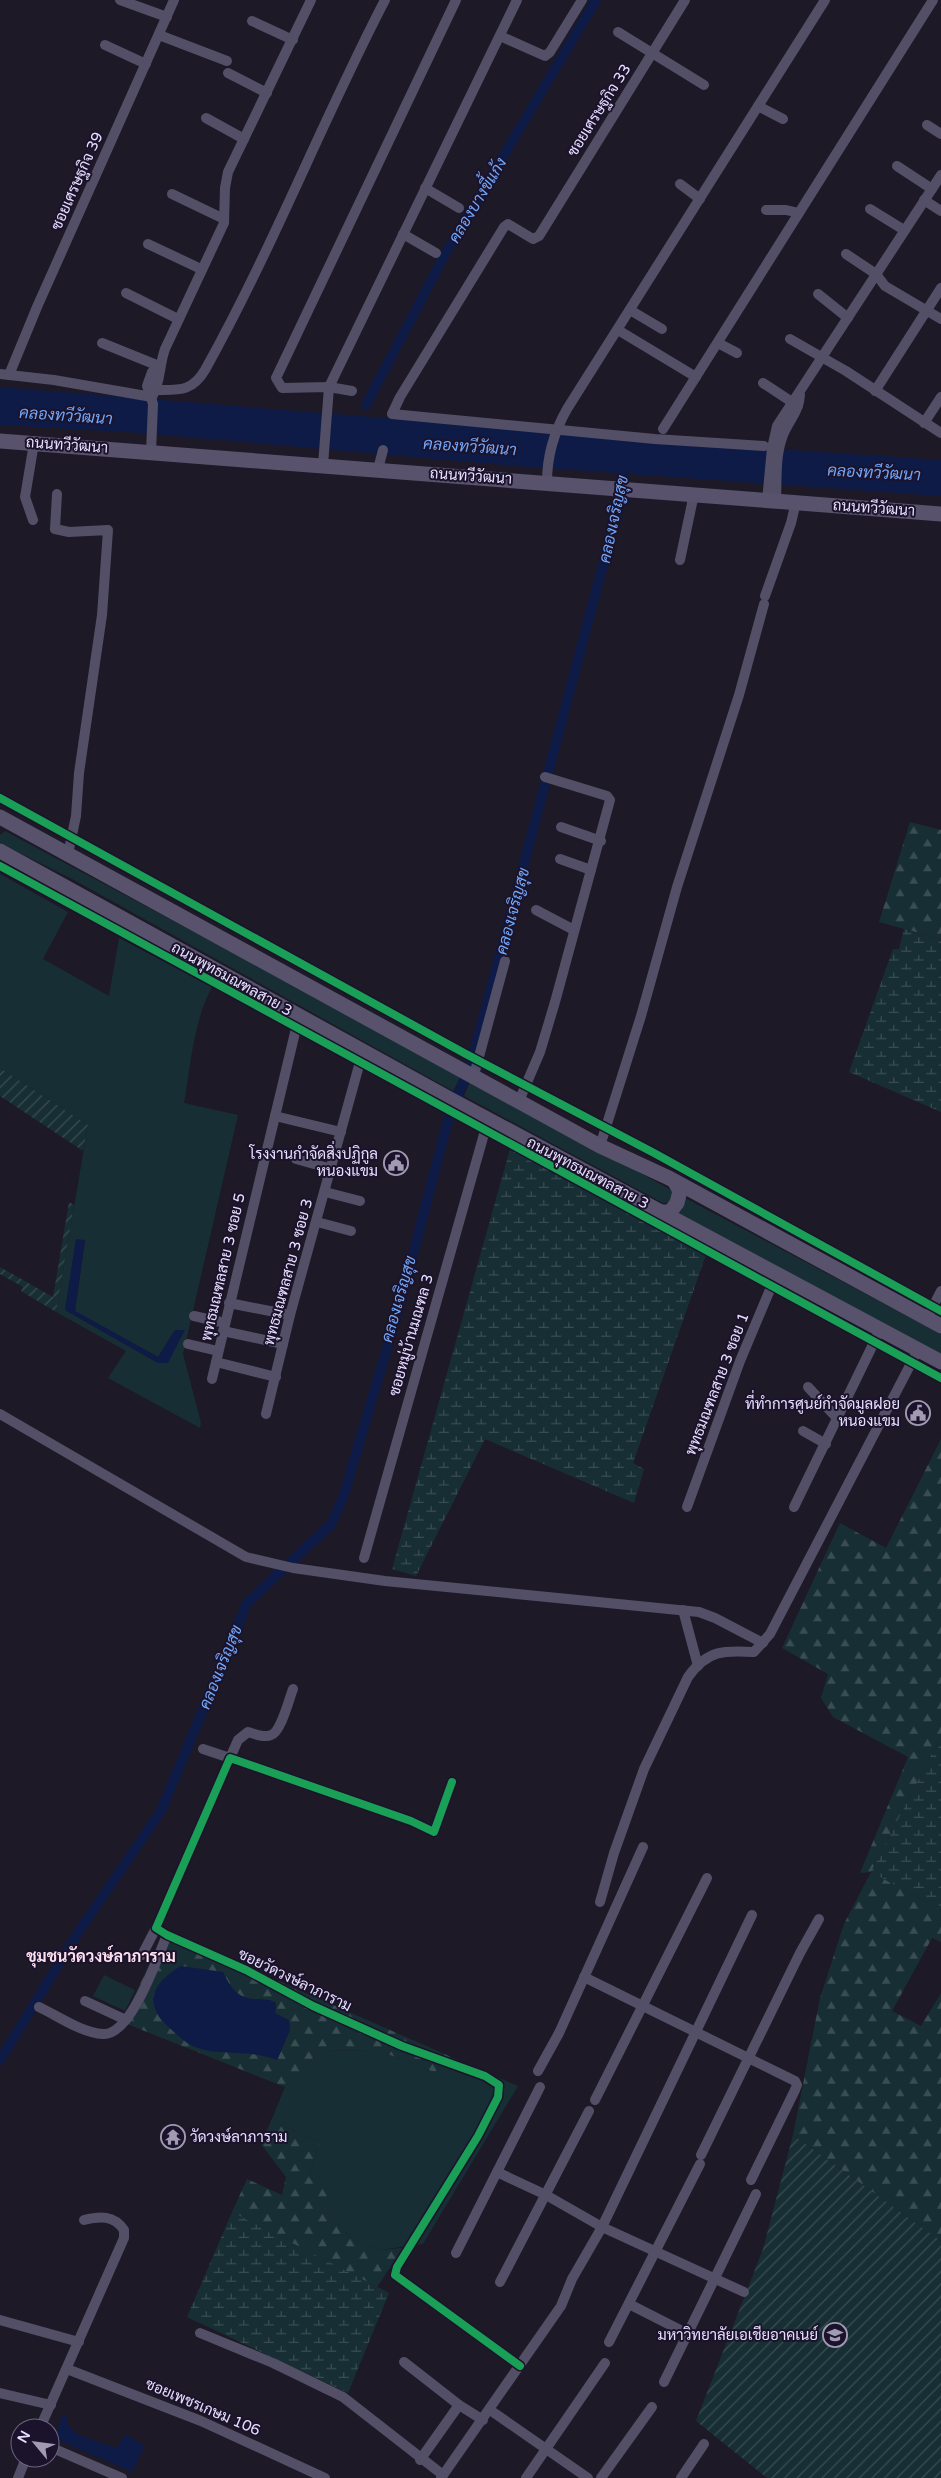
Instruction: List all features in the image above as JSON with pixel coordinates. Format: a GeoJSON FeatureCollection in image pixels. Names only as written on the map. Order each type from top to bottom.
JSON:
{"type":"FeatureCollection","features":[{"type":"Feature","properties":{"kind":"main road","name":"ถนนทวีวัฒนา"},"geometry":{"type":"LineString","coordinates":[[0,441],[941,514]]}},
{"type":"Feature","properties":{"kind":"main road","name":"ถนนพุทธมณฑลสาย 3"},"geometry":{"type":"LineString","coordinates":[[0,817],[470,1073],[600,1146],[675,1182],[941,1326]]}},
{"type":"Feature","properties":{"kind":"main road","name":"ถนนพุทธมณฑลสาย 3"},"geometry":{"type":"LineString","coordinates":[[0,851],[464,1107],[941,1362]]}},
{"type":"Feature","properties":{"kind":"main road"},"geometry":{"type":"LineString","coordinates":[[660,1212],[670,1212],[677,1203],[680,1191],[675,1182]]}},
{"type":"Feature","properties":{"kind":"street"},"geometry":{"type":"LineString","coordinates":[[120,0],[167,17]]}},
{"type":"Feature","properties":{"kind":"street","name":"ซอยเศรษฐกิจ 39"},"geometry":{"type":"LineString","coordinates":[[4,375],[37,307],[174,0]]}},
{"type":"Feature","properties":{"kind":"street"},"geometry":{"type":"LineString","coordinates":[[151,452],[154,397],[160,376],[159,366],[201,269],[219,236],[224,219],[226,180],[311,0]]}},
{"type":"Feature","properties":{"kind":"street"},"geometry":{"type":"LineString","coordinates":[[4,375],[54,380],[154,397],[181,390],[196,382],[205,370],[385,0]]}},
{"type":"Feature","properties":{"kind":"street"},"geometry":{"type":"LineString","coordinates":[[352,391],[329,387],[282,388],[276,378],[456,0]]}},
{"type":"Feature","properties":{"kind":"street"},"geometry":{"type":"LineString","coordinates":[[323,465],[323,443],[329,387],[517,0]]}},
{"type":"Feature","properties":{"kind":"street"},"geometry":{"type":"LineString","coordinates":[[500,36],[545,56],[550,52],[582,0]]}},
{"type":"Feature","properties":{"kind":"street","name":"ซอยเศรษฐกิจ 33"},"geometry":{"type":"LineString","coordinates":[[555,430],[392,414],[400,397],[504,227],[508,224],[514,226],[533,239],[539,236],[685,0]]}},
{"type":"Feature","properties":{"kind":"street"},"geometry":{"type":"LineString","coordinates":[[547,482],[547,464],[555,430],[825,0]]}},
{"type":"Feature","properties":{"kind":"street"},"geometry":{"type":"LineString","coordinates":[[663,429],[933,0]]}},
{"type":"Feature","properties":{"kind":"street"},"geometry":{"type":"LineString","coordinates":[[252,21],[293,40]]}},
{"type":"Feature","properties":{"kind":"street"},"geometry":{"type":"LineString","coordinates":[[618,32],[704,85]]}},
{"type":"Feature","properties":{"kind":"street"},"geometry":{"type":"LineString","coordinates":[[159,35],[227,61]]}},
{"type":"Feature","properties":{"kind":"street"},"geometry":{"type":"LineString","coordinates":[[105,46],[146,64]]}},
{"type":"Feature","properties":{"kind":"street"},"geometry":{"type":"LineString","coordinates":[[228,73],[267,93]]}},
{"type":"Feature","properties":{"kind":"street"},"geometry":{"type":"LineString","coordinates":[[758,106],[783,119]]}},
{"type":"Feature","properties":{"kind":"street"},"geometry":{"type":"LineString","coordinates":[[206,118],[244,139]]}},
{"type":"Feature","properties":{"kind":"street"},"geometry":{"type":"LineString","coordinates":[[927,125],[941,134]]}},
{"type":"Feature","properties":{"kind":"street"},"geometry":{"type":"LineString","coordinates":[[897,166],[932,189]]}},
{"type":"Feature","properties":{"kind":"street"},"geometry":{"type":"LineString","coordinates":[[772,501],[771,448],[777,426],[796,405],[800,394],[822,359],[941,175]]}},
{"type":"Feature","properties":{"kind":"street"},"geometry":{"type":"LineString","coordinates":[[680,184],[700,199]]}},
{"type":"Feature","properties":{"kind":"street"},"geometry":{"type":"LineString","coordinates":[[425,188],[459,208]]}},
{"type":"Feature","properties":{"kind":"street"},"geometry":{"type":"LineString","coordinates":[[172,194],[224,219]]}},
{"type":"Feature","properties":{"kind":"street"},"geometry":{"type":"LineString","coordinates":[[924,200],[941,211]]}},
{"type":"Feature","properties":{"kind":"street"},"geometry":{"type":"LineString","coordinates":[[870,209],[904,230]]}},
{"type":"Feature","properties":{"kind":"street"},"geometry":{"type":"LineString","coordinates":[[766,210],[799,213]]}},
{"type":"Feature","properties":{"kind":"street"},"geometry":{"type":"LineString","coordinates":[[403,234],[436,253]]}},
{"type":"Feature","properties":{"kind":"street"},"geometry":{"type":"LineString","coordinates":[[148,244],[201,269]]}},
{"type":"Feature","properties":{"kind":"street"},"geometry":{"type":"LineString","coordinates":[[846,254],[876,274],[884,286],[941,319]]}},
{"type":"Feature","properties":{"kind":"street"},"geometry":{"type":"LineString","coordinates":[[875,391],[941,288]]}},
{"type":"Feature","properties":{"kind":"street"},"geometry":{"type":"LineString","coordinates":[[126,293],[178,319]]}},
{"type":"Feature","properties":{"kind":"street"},"geometry":{"type":"LineString","coordinates":[[818,294],[848,318]]}},
{"type":"Feature","properties":{"kind":"street"},"geometry":{"type":"LineString","coordinates":[[630,310],[662,329]]}},
{"type":"Feature","properties":{"kind":"street"},"geometry":{"type":"LineString","coordinates":[[618,330],[696,378]]}},
{"type":"Feature","properties":{"kind":"street"},"geometry":{"type":"LineString","coordinates":[[790,339],[846,371],[941,433]]}},
{"type":"Feature","properties":{"kind":"street"},"geometry":{"type":"LineString","coordinates":[[718,342],[737,353]]}},
{"type":"Feature","properties":{"kind":"street"},"geometry":{"type":"LineString","coordinates":[[102,343],[159,366]]}},
{"type":"Feature","properties":{"kind":"street"},"geometry":{"type":"LineString","coordinates":[[763,384],[796,405]]}},
{"type":"Feature","properties":{"kind":"street"},"geometry":{"type":"LineString","coordinates":[[924,423],[941,397]]}},
{"type":"Feature","properties":{"kind":"street"},"geometry":{"type":"LineString","coordinates":[[555,430],[771,448]]}},
{"type":"Feature","properties":{"kind":"street"},"geometry":{"type":"LineString","coordinates":[[33,520],[25,497],[34,443]]}},
{"type":"Feature","properties":{"kind":"street"},"geometry":{"type":"LineString","coordinates":[[378,469],[383,450]]}},
{"type":"Feature","properties":{"kind":"street"},"geometry":{"type":"LineString","coordinates":[[57,494],[55,529],[69,532],[108,530],[102,615],[79,773],[76,816],[68,854]]}},
{"type":"Feature","properties":{"kind":"street"},"geometry":{"type":"LineString","coordinates":[[680,560],[694,494]]}},
{"type":"Feature","properties":{"kind":"street"},"geometry":{"type":"LineString","coordinates":[[600,1146],[633,1043],[677,888],[739,695],[764,600],[791,523],[796,502]]}},
{"type":"Feature","properties":{"kind":"street"},"geometry":{"type":"LineString","coordinates":[[519,1101],[540,1052],[601,840],[610,798],[549,778]]}},
{"type":"Feature","properties":{"kind":"street"},"geometry":{"type":"LineString","coordinates":[[561,827],[601,840]]}},
{"type":"Feature","properties":{"kind":"street"},"geometry":{"type":"LineString","coordinates":[[560,860],[591,870]]}},
{"type":"Feature","properties":{"kind":"street"},"geometry":{"type":"LineString","coordinates":[[536,910],[574,930]]}},
{"type":"Feature","properties":{"kind":"street"},"geometry":{"type":"LineString","coordinates":[[470,1073],[505,961]]}},
{"type":"Feature","properties":{"kind":"street","name":"พุทธมณฑลสาย 3 ซอย 5"},"geometry":{"type":"LineString","coordinates":[[212,1379],[299,1016]]}},
{"type":"Feature","properties":{"kind":"street","name":"พุทธมณฑลสาย 3 ซอย 3"},"geometry":{"type":"LineString","coordinates":[[266,1414],[290,1315],[363,1051]]}},
{"type":"Feature","properties":{"kind":"street"},"geometry":{"type":"LineString","coordinates":[[275,1116],[341,1132]]}},
{"type":"Feature","properties":{"kind":"street","name":"ซอยหมู่บ้านมณฑล 3"},"geometry":{"type":"LineString","coordinates":[[364,1558],[488,1120]]}},
{"type":"Feature","properties":{"kind":"street"},"geometry":{"type":"LineString","coordinates":[[296,1159],[332,1168]]}},
{"type":"Feature","properties":{"kind":"street"},"geometry":{"type":"LineString","coordinates":[[325,1192],[360,1201]]}},
{"type":"Feature","properties":{"kind":"street"},"geometry":{"type":"LineString","coordinates":[[317,1222],[351,1231]]}},
{"type":"Feature","properties":{"kind":"street","name":"พุทธมณฑลสาย 3 ซอย 1"},"geometry":{"type":"LineString","coordinates":[[687,1507],[740,1361],[777,1274]]}},
{"type":"Feature","properties":{"kind":"street"},"geometry":{"type":"LineString","coordinates":[[927,1318],[941,1291]]}},
{"type":"Feature","properties":{"kind":"street"},"geometry":{"type":"LineString","coordinates":[[230,1303],[290,1315]]}},
{"type":"Feature","properties":{"kind":"street"},"geometry":{"type":"LineString","coordinates":[[194,1316],[224,1327],[284,1344]]}},
{"type":"Feature","properties":{"kind":"street"},"geometry":{"type":"LineString","coordinates":[[794,1507],[880,1330]]}},
{"type":"Feature","properties":{"kind":"street"},"geometry":{"type":"LineString","coordinates":[[188,1344],[218,1351]]}},
{"type":"Feature","properties":{"kind":"street"},"geometry":{"type":"LineString","coordinates":[[600,1902],[614,1853],[644,1768],[688,1677],[698,1666],[717,1652],[727,1650],[754,1652],[763,1644],[770,1634],[918,1350]]}},
{"type":"Feature","properties":{"kind":"street"},"geometry":{"type":"LineString","coordinates":[[216,1362],[276,1376]]}},
{"type":"Feature","properties":{"kind":"street"},"geometry":{"type":"LineString","coordinates":[[808,1387],[837,1418]]}},
{"type":"Feature","properties":{"kind":"street"},"geometry":{"type":"LineString","coordinates":[[0,1414],[229,1550],[246,1557],[293,1568],[385,1581],[699,1612],[715,1618],[763,1644]]}},
{"type":"Feature","properties":{"kind":"street"},"geometry":{"type":"LineString","coordinates":[[803,1432],[826,1444]]}},
{"type":"Feature","properties":{"kind":"street"},"geometry":{"type":"LineString","coordinates":[[683,1610],[698,1666]]}},
{"type":"Feature","properties":{"kind":"street"},"geometry":{"type":"LineString","coordinates":[[142,1955],[156,1928],[238,1740],[248,1732],[268,1736],[274,1735],[279,1728],[293,1689]]}},
{"type":"Feature","properties":{"kind":"street"},"geometry":{"type":"LineString","coordinates":[[203,1748],[411,1821],[434,1832],[452,1782]]}},
{"type":"Feature","properties":{"kind":"street"},"geometry":{"type":"LineString","coordinates":[[538,2071],[559,2033],[643,1847]]}},
{"type":"Feature","properties":{"kind":"street"},"geometry":{"type":"LineString","coordinates":[[595,2100],[707,1878]]}},
{"type":"Feature","properties":{"kind":"street"},"geometry":{"type":"LineString","coordinates":[[200,2333],[273,2362],[343,2397],[442,2477],[561,2306],[572,2279],[602,2227],[695,2030],[752,1915]]}},
{"type":"Feature","properties":{"kind":"street"},"geometry":{"type":"LineString","coordinates":[[609,2342],[656,2250],[800,1953],[819,1919]]}},
{"type":"Feature","properties":{"kind":"street","name":"ซอยวัดวงษ์ลาภาราม"},"geometry":{"type":"LineString","coordinates":[[156,1928],[167,1936],[246,1970],[313,2006],[402,2046],[485,2076],[499,2085],[498,2097],[478,2136],[397,2267],[395,2275],[520,2366]]}},
{"type":"Feature","properties":{"kind":"street"},"geometry":{"type":"LineString","coordinates":[[39,2007],[94,2033],[105,2034],[116,2031],[126,2020],[167,1936]]}},
{"type":"Feature","properties":{"kind":"street"},"geometry":{"type":"LineString","coordinates":[[584,1977],[695,2030],[795,2081],[797,2085],[751,2180]]}},
{"type":"Feature","properties":{"kind":"street"},"geometry":{"type":"LineString","coordinates":[[85,2001],[126,2020]]}},
{"type":"Feature","properties":{"kind":"street"},"geometry":{"type":"LineString","coordinates":[[456,2253],[540,2087]]}},
{"type":"Feature","properties":{"kind":"street"},"geometry":{"type":"LineString","coordinates":[[500,2282],[589,2111]]}},
{"type":"Feature","properties":{"kind":"street"},"geometry":{"type":"LineString","coordinates":[[497,2172],[546,2195],[602,2227],[656,2250],[744,2292]]}},
{"type":"Feature","properties":{"kind":"street"},"geometry":{"type":"LineString","coordinates":[[664,2382],[756,2194]]}},
{"type":"Feature","properties":{"kind":"street"},"geometry":{"type":"LineString","coordinates":[[45,2418],[125,2234],[122,2226],[109,2218],[84,2220]]}},
{"type":"Feature","properties":{"kind":"street"},"geometry":{"type":"LineString","coordinates":[[629,2304],[688,2334]]}},
{"type":"Feature","properties":{"kind":"street"},"geometry":{"type":"LineString","coordinates":[[0,2320],[79,2342]]}},
{"type":"Feature","properties":{"kind":"street"},"geometry":{"type":"LineString","coordinates":[[404,2362],[459,2405],[483,2420]]}},
{"type":"Feature","properties":{"kind":"street"},"geometry":{"type":"LineString","coordinates":[[526,2478],[605,2364]]}},
{"type":"Feature","properties":{"kind":"street","name":"ซอยเพชรเกษม 106"},"geometry":{"type":"LineString","coordinates":[[67,2369],[200,2421],[325,2478]]}},
{"type":"Feature","properties":{"kind":"street"},"geometry":{"type":"LineString","coordinates":[[0,2393],[51,2405]]}},
{"type":"Feature","properties":{"kind":"street"},"geometry":{"type":"LineString","coordinates":[[420,2460],[459,2405]]}},
{"type":"Feature","properties":{"kind":"street"},"geometry":{"type":"LineString","coordinates":[[601,2478],[652,2407]]}},
{"type":"Feature","properties":{"kind":"street"},"geometry":{"type":"LineString","coordinates":[[490,2410],[588,2478]]}},
{"type":"Feature","properties":{"kind":"street"},"geometry":{"type":"LineString","coordinates":[[681,2478],[704,2444]]}},
{"type":"Feature","properties":{"kind":"street"},"geometry":{"type":"LineString","coordinates":[[60,2451],[122,2478]]}},
{"type":"Feature","properties":{"kind":"green space"},"geometry":{"type":"Polygon","coordinates":[[[910,822],[941,830],[941,939],[879,922],[910,822]]]}},
{"type":"Feature","properties":{"kind":"green space"},"geometry":{"type":"Polygon","coordinates":[[[5,831],[462,1075],[453,1091],[74,880],[0,843],[0,835],[5,831]]]}},
{"type":"Feature","properties":{"kind":"green space"},"geometry":{"type":"Polygon","coordinates":[[[0,874],[68,912],[43,959],[109,996],[119,938],[212,987],[197,1029],[184,1103],[238,1115],[183,1354],[201,1423],[200,1428],[108,1378],[126,1351],[56,1312],[88,1125],[0,1068],[0,874]],[[76,1240],[65,1310],[158,1363],[175,1330],[158,1357],[75,1311],[85,1241],[76,1240]]]}},
{"type":"Feature","properties":{"kind":"green space"},"geometry":{"type":"Polygon","coordinates":[[[904,929],[941,939],[941,1112],[849,1072],[893,949],[899,949],[904,929]]]}},
{"type":"Feature","properties":{"kind":"green space"},"geometry":{"type":"Polygon","coordinates":[[[0,1068],[88,1125],[83,1151],[0,1096],[0,1068]]]}},
{"type":"Feature","properties":{"kind":"green space"},"geometry":{"type":"Polygon","coordinates":[[[471,1079],[671,1190],[674,1196],[672,1202],[663,1203],[464,1096],[471,1079]]]}},
{"type":"Feature","properties":{"kind":"green space"},"geometry":{"type":"Polygon","coordinates":[[[510,1149],[707,1252],[633,1463],[644,1469],[634,1503],[485,1439],[416,1576],[392,1569],[510,1149]]]}},
{"type":"Feature","properties":{"kind":"green space"},"geometry":{"type":"Polygon","coordinates":[[[685,1198],[941,1334],[941,1355],[677,1213],[682,1209],[685,1198]]]}},
{"type":"Feature","properties":{"kind":"green space"},"geometry":{"type":"Polygon","coordinates":[[[69,1202],[74,1205],[56,1312],[21,1291],[23,1287],[0,1274],[0,1267],[53,1297],[69,1202]]]}},
{"type":"Feature","properties":{"kind":"green space"},"geometry":{"type":"Polygon","coordinates":[[[941,1439],[941,1736],[871,1872],[860,1873],[908,1757],[833,1717],[821,1698],[828,1674],[782,1648],[840,1523],[886,1548],[941,1439]]]}},
{"type":"Feature","properties":{"kind":"green space"},"geometry":{"type":"Polygon","coordinates":[[[941,1736],[941,1910],[871,1872],[941,1736]]]}},
{"type":"Feature","properties":{"kind":"green space"},"geometry":{"type":"Polygon","coordinates":[[[871,1872],[941,1910],[941,1942],[932,1938],[892,2011],[921,2026],[941,1993],[941,2241],[793,2135],[820,1998],[844,1924],[871,1872]]]}},
{"type":"Feature","properties":{"kind":"green space"},"geometry":{"type":"Polygon","coordinates":[[[165,1931],[458,2060],[434,2072],[380,2051],[321,2050],[285,2087],[122,2022],[165,1931]],[[216,1972],[191,2045],[256,2054],[277,2060],[290,2030],[275,2013],[276,2003],[270,2000],[252,1999],[242,1996],[231,1986],[223,1972],[216,1972]]]}},
{"type":"Feature","properties":{"kind":"green space"},"geometry":{"type":"Polygon","coordinates":[[[104,1975],[135,1990],[125,2011],[93,1996],[104,1975]]]}},
{"type":"Feature","properties":{"kind":"green space"},"geometry":{"type":"Polygon","coordinates":[[[321,2050],[380,2051],[434,2072],[458,2060],[518,2086],[423,2244],[379,2250],[351,2238],[331,2217],[327,2185],[309,2177],[320,2142],[271,2121],[285,2087],[321,2050]]]}},
{"type":"Feature","properties":{"kind":"green space"},"geometry":{"type":"Polygon","coordinates":[[[271,2121],[320,2142],[309,2177],[328,2184],[331,2217],[351,2238],[379,2250],[403,2248],[377,2287],[232,2212],[247,2179],[282,2195],[286,2177],[261,2144],[271,2121]]]}},
{"type":"Feature","properties":{"kind":"green space","name":"มหาวิทยาลัยเอเชียอาคเนย์"},"geometry":{"type":"Polygon","coordinates":[[[793,2135],[941,2241],[941,2478],[767,2478],[696,2421],[763,2249],[793,2135]]]}},
{"type":"Feature","properties":{"kind":"green space"},"geometry":{"type":"Polygon","coordinates":[[[232,2212],[389,2293],[348,2393],[187,2317],[232,2212]]]}},
{"type":"Feature","properties":{"kind":"water","name":"คลองทวีวัฒนา"},"geometry":{"type":"Polygon","coordinates":[[[0,387],[733,446],[941,460],[941,496],[516,466],[142,433],[0,425],[0,387]]]}},
{"type":"Feature","properties":{"kind":"water"},"geometry":{"type":"Polygon","coordinates":[[[76,1239],[85,1240],[75,1311],[158,1357],[175,1330],[185,1330],[168,1363],[158,1363],[65,1310],[76,1239]]]}},
{"type":"Feature","properties":{"kind":"water"},"geometry":{"type":"Polygon","coordinates":[[[181,1966],[223,1972],[231,1986],[242,1996],[276,2003],[275,2013],[289,2020],[290,2030],[277,2060],[256,2054],[209,2051],[199,2048],[187,2043],[168,2026],[159,2017],[153,1999],[161,1982],[181,1966]]]}},
{"type":"Feature","properties":{"kind":"water"},"geometry":{"type":"Polygon","coordinates":[[[63,2414],[68,2418],[67,2425],[79,2435],[117,2448],[125,2434],[145,2446],[132,2472],[60,2441],[60,2422],[63,2414]]]}},
{"type":"Feature","properties":{"kind":"waterway","name":"คลองบางขี้แก้ง"},"geometry":{"type":"LineString","coordinates":[[366,405],[445,254],[596,0]]}},
{"type":"Feature","properties":{"kind":"waterway","name":"คลองเจริญสุข"},"geometry":{"type":"LineString","coordinates":[[0,2060],[79,1931],[161,1811],[247,1603],[331,1524],[343,1498],[401,1300],[448,1120],[472,1060],[617,512],[625,461]]}},
{"type":"Feature","properties":{"kind":"cycle path"},"geometry":{"type":"LineString","coordinates":[[0,798],[464,1053],[654,1153],[941,1311]]}},
{"type":"Feature","properties":{"kind":"cycle path"},"geometry":{"type":"LineString","coordinates":[[0,866],[941,1378]]}},
{"type":"Feature","properties":{"kind":"cycle path"},"geometry":{"type":"LineString","coordinates":[[452,1782],[434,1832],[411,1821],[230,1758],[156,1928],[167,1935],[246,1970],[313,2006],[402,2046],[485,2076],[499,2085],[498,2097],[478,2136],[397,2267],[395,2275],[520,2366]]}},
{"type":"Feature","properties":{"kind":"place","name":"โรงงานกำจัดสิ่งปฏิกูล หนองแขม"},"geometry":{"type":"Point","coordinates":[396,1163]}},
{"type":"Feature","properties":{"kind":"place","name":"ที่ทำการศูนย์กำจัดมูลฝอย หนองแขม"},"geometry":{"type":"Point","coordinates":[918,1413]}},
{"type":"Feature","properties":{"kind":"place","name":"วัดวงษ์ลาภาราม"},"geometry":{"type":"Point","coordinates":[173,2137]}},
{"type":"Feature","properties":{"kind":"place","name":"มหาวิทยาลัยเอเชียอาคเนย์"},"geometry":{"type":"Point","coordinates":[835,2335]}},
{"type":"Feature","properties":{"kind":"district","name":"ชุมชนวัดวงษ์ลาภาราม"},"geometry":{"type":"Point","coordinates":[101,1956]}}]}
